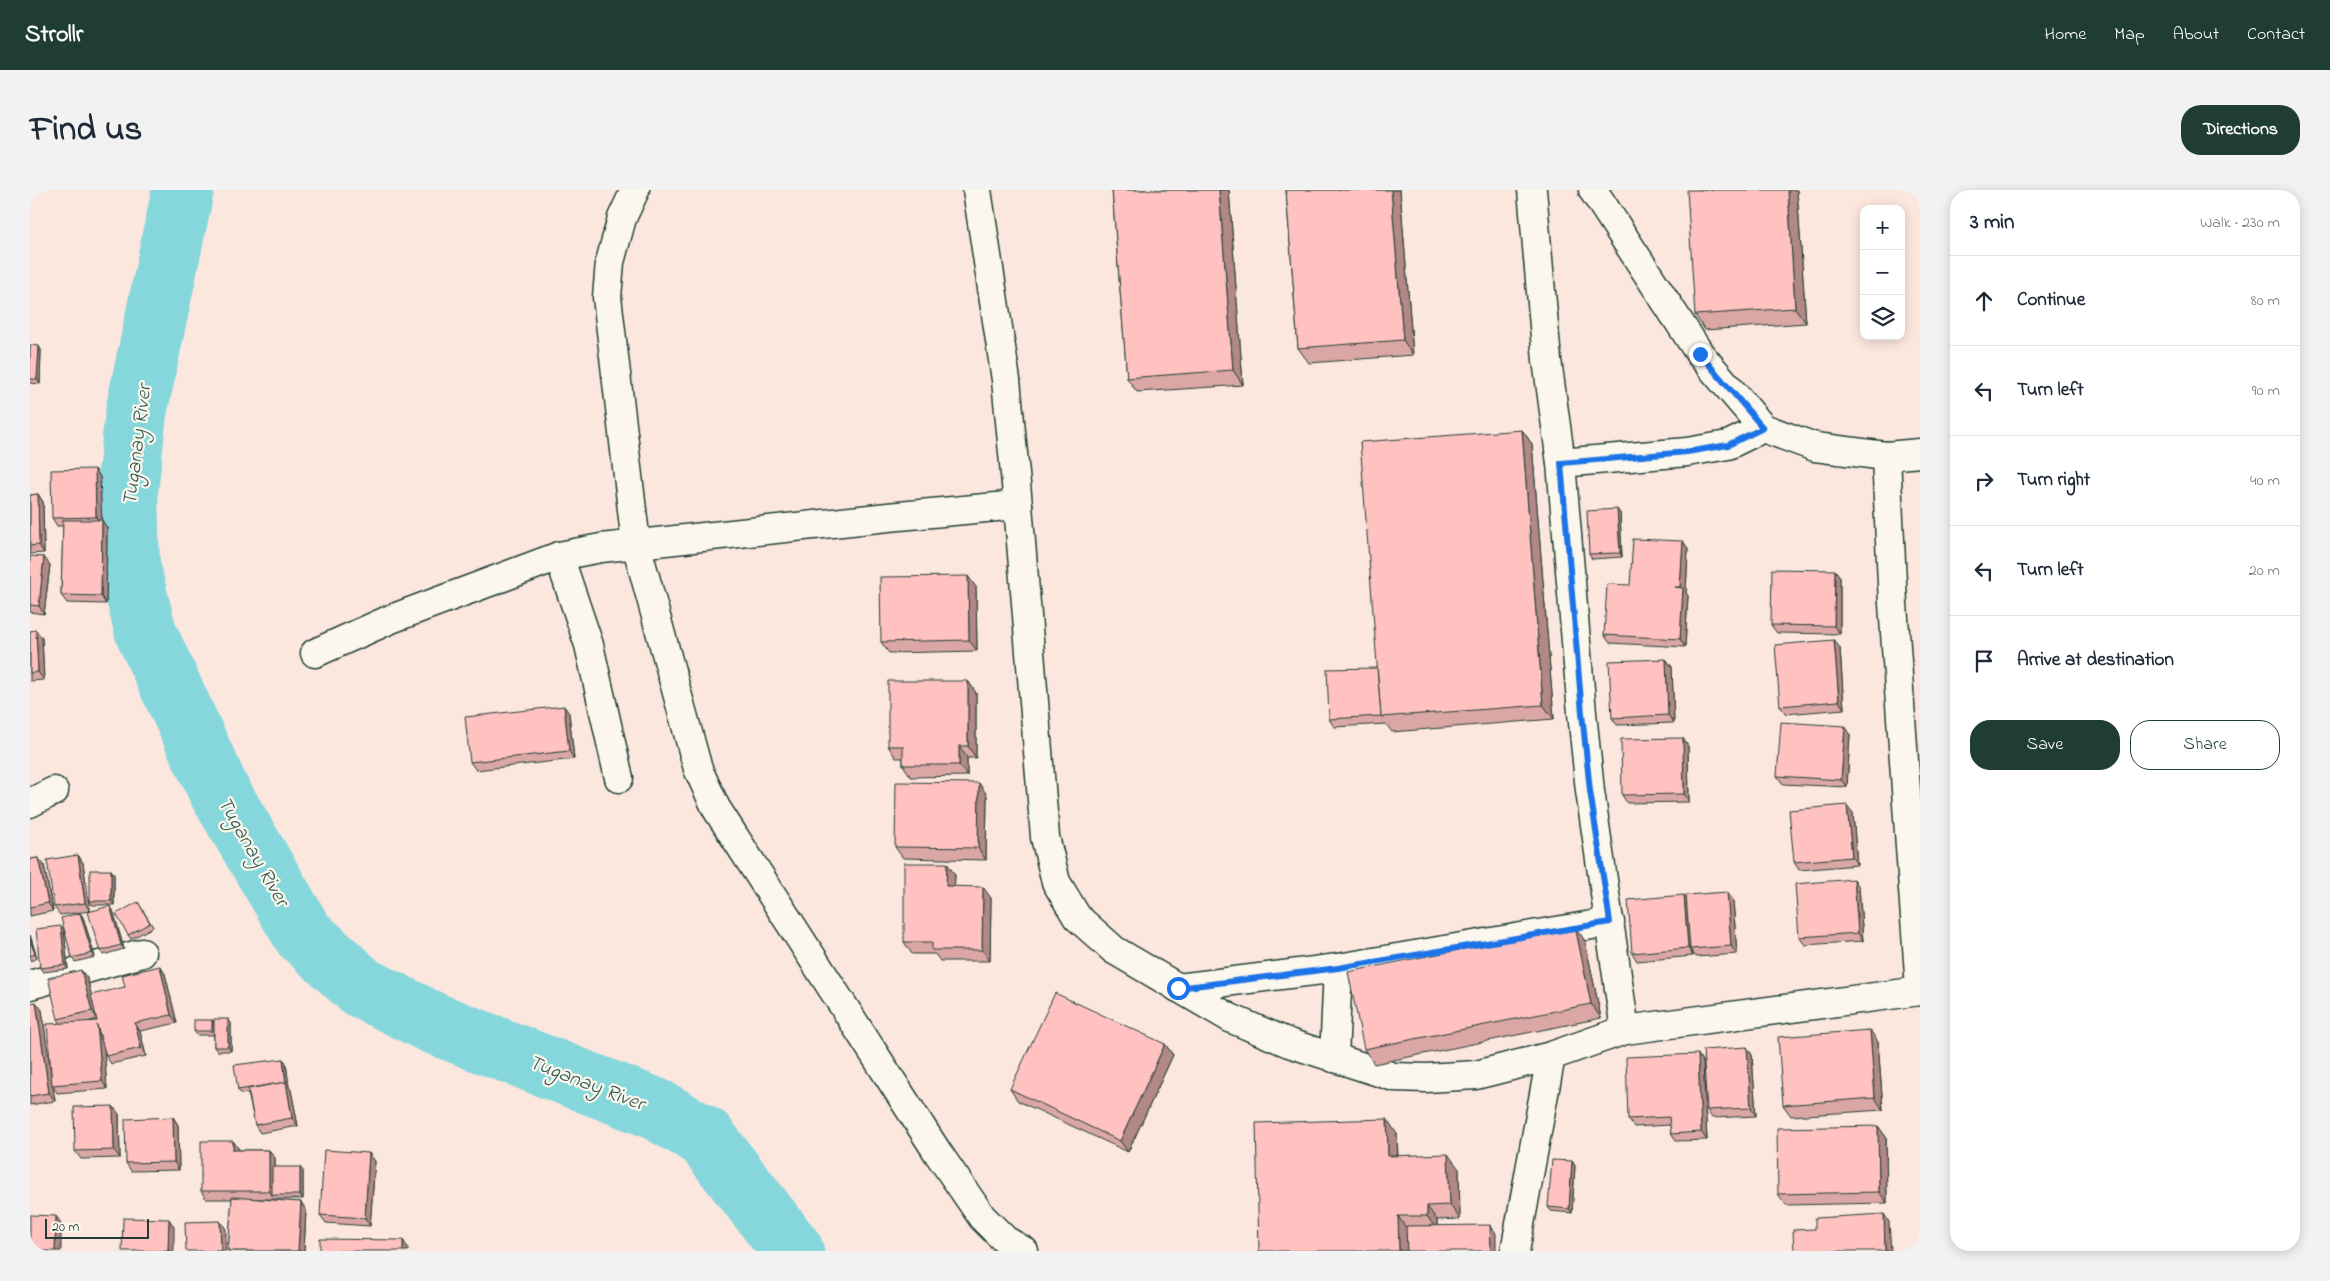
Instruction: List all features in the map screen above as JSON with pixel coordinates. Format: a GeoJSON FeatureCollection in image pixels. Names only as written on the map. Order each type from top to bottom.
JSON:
{"type":"FeatureCollection","features":[{"type":"Feature","properties":{"kind":"street"},"geometry":{"type":"LineString","coordinates":[[634,190],[622,218],[610,262],[607,297],[636,544],[698,768],[716,808],[938,1154],[977,1210],[1005,1240],[1024,1251]]}},
{"type":"Feature","properties":{"kind":"street"},"geometry":{"type":"LineString","coordinates":[[977,190],[1006,380],[1045,837],[1056,882],[1077,917],[1114,950],[1178,988],[1230,1018],[1288,1043],[1394,1077],[1426,1078],[1476,1075],[1551,1056],[1625,1030],[1920,990],[1893,604],[1886,456]]}},
{"type":"Feature","properties":{"kind":"street"},"geometry":{"type":"LineString","coordinates":[[1532,190],[1547,360],[1561,463],[1590,791],[1625,1030]]}},
{"type":"Feature","properties":{"kind":"street"},"geometry":{"type":"LineString","coordinates":[[1593,190],[1700,354],[1763,428],[1815,447],[1886,456],[1920,452]]}},
{"type":"Feature","properties":{"kind":"street"},"geometry":{"type":"LineString","coordinates":[[1561,463],[1687,452],[1728,445],[1763,428]]}},
{"type":"Feature","properties":{"kind":"street"},"geometry":{"type":"LineString","coordinates":[[315,653],[391,619],[559,556],[636,544],[1018,505]]}},
{"type":"Feature","properties":{"kind":"street"},"geometry":{"type":"LineString","coordinates":[[559,556],[589,645],[619,778]]}},
{"type":"Feature","properties":{"kind":"street"},"geometry":{"type":"LineString","coordinates":[[30,803],[54,791]]}},
{"type":"Feature","properties":{"kind":"street"},"geometry":{"type":"LineString","coordinates":[[1178,988],[1338,968],[1610,922]]}},
{"type":"Feature","properties":{"kind":"street"},"geometry":{"type":"LineString","coordinates":[[30,985],[142,953]]}},
{"type":"Feature","properties":{"kind":"street"},"geometry":{"type":"LineString","coordinates":[[1334,1058],[1338,968]]}},
{"type":"Feature","properties":{"kind":"street"},"geometry":{"type":"LineString","coordinates":[[1515,1251],[1551,1056]]}},
{"type":"Feature","properties":{"kind":"building"},"geometry":{"type":"Polygon","coordinates":[[[1112,190],[1219,190],[1233,370],[1127,378],[1112,190]]]}},
{"type":"Feature","properties":{"kind":"building"},"geometry":{"type":"Polygon","coordinates":[[[1286,190],[1391,190],[1403,340],[1298,348],[1286,190]]]}},
{"type":"Feature","properties":{"kind":"building"},"geometry":{"type":"Polygon","coordinates":[[[1687,190],[1788,190],[1795,308],[1695,315],[1687,190]]]}},
{"type":"Feature","properties":{"kind":"building"},"geometry":{"type":"Polygon","coordinates":[[[30,345],[39,346],[37,379],[30,379],[30,345]]]}},
{"type":"Feature","properties":{"kind":"building"},"geometry":{"type":"Polygon","coordinates":[[[1522,430],[1543,705],[1381,717],[1360,442],[1522,430]]]}},
{"type":"Feature","properties":{"kind":"building"},"geometry":{"type":"Polygon","coordinates":[[[95,469],[96,517],[52,518],[51,470],[95,469]]]}},
{"type":"Feature","properties":{"kind":"building"},"geometry":{"type":"Polygon","coordinates":[[[38,494],[39,545],[30,546],[30,495],[38,494]]]}},
{"type":"Feature","properties":{"kind":"building"},"geometry":{"type":"Polygon","coordinates":[[[1617,509],[1620,553],[1589,554],[1587,511],[1617,509]]]}},
{"type":"Feature","properties":{"kind":"building"},"geometry":{"type":"Polygon","coordinates":[[[63,520],[102,520],[101,596],[61,595],[63,520]]]}},
{"type":"Feature","properties":{"kind":"building"},"geometry":{"type":"Polygon","coordinates":[[[1633,539],[1683,541],[1680,587],[1675,587],[1683,588],[1680,639],[1604,635],[1607,584],[1630,585],[1633,539]]]}},
{"type":"Feature","properties":{"kind":"building"},"geometry":{"type":"Polygon","coordinates":[[[30,556],[44,557],[39,606],[30,605],[30,556]]]}},
{"type":"Feature","properties":{"kind":"building"},"geometry":{"type":"Polygon","coordinates":[[[1772,569],[1835,570],[1834,626],[1771,625],[1772,569]]]}},
{"type":"Feature","properties":{"kind":"building"},"geometry":{"type":"Polygon","coordinates":[[[968,576],[969,640],[881,642],[880,577],[968,576]]]}},
{"type":"Feature","properties":{"kind":"building"},"geometry":{"type":"Polygon","coordinates":[[[36,630],[38,672],[30,673],[30,631],[36,630]]]}},
{"type":"Feature","properties":{"kind":"building"},"geometry":{"type":"Polygon","coordinates":[[[1834,640],[1839,701],[1780,706],[1775,645],[1834,640]]]}},
{"type":"Feature","properties":{"kind":"building"},"geometry":{"type":"Polygon","coordinates":[[[1666,659],[1668,715],[1612,718],[1609,661],[1666,659]]]}},
{"type":"Feature","properties":{"kind":"building"},"geometry":{"type":"Polygon","coordinates":[[[1377,668],[1381,716],[1329,719],[1327,669],[1377,668]]]}},
{"type":"Feature","properties":{"kind":"building"},"geometry":{"type":"Polygon","coordinates":[[[888,681],[968,681],[968,746],[959,746],[959,765],[903,765],[903,746],[888,746],[888,681]]]}},
{"type":"Feature","properties":{"kind":"building"},"geometry":{"type":"Polygon","coordinates":[[[564,706],[569,751],[470,762],[465,717],[564,706]]]}},
{"type":"Feature","properties":{"kind":"building"},"geometry":{"type":"Polygon","coordinates":[[[1781,722],[1845,726],[1841,780],[1777,776],[1781,722]]]}},
{"type":"Feature","properties":{"kind":"building"},"geometry":{"type":"Polygon","coordinates":[[[1683,738],[1684,794],[1622,795],[1621,739],[1683,738]]]}},
{"type":"Feature","properties":{"kind":"building"},"geometry":{"type":"Polygon","coordinates":[[[896,782],[979,783],[978,848],[895,847],[896,782]]]}},
{"type":"Feature","properties":{"kind":"building"},"geometry":{"type":"Polygon","coordinates":[[[1847,805],[1852,857],[1794,862],[1789,810],[1847,805]]]}},
{"type":"Feature","properties":{"kind":"building"},"geometry":{"type":"Polygon","coordinates":[[[78,855],[85,903],[54,907],[47,860],[78,855]]]}},
{"type":"Feature","properties":{"kind":"building"},"geometry":{"type":"Polygon","coordinates":[[[38,858],[48,903],[30,907],[30,859],[38,858]]]}},
{"type":"Feature","properties":{"kind":"building"},"geometry":{"type":"Polygon","coordinates":[[[904,863],[947,863],[946,886],[983,887],[982,950],[932,950],[932,942],[904,942],[904,863]]]}},
{"type":"Feature","properties":{"kind":"building"},"geometry":{"type":"Polygon","coordinates":[[[90,870],[111,870],[111,901],[90,901],[90,870]]]}},
{"type":"Feature","properties":{"kind":"building"},"geometry":{"type":"Polygon","coordinates":[[[1854,879],[1858,933],[1799,937],[1795,884],[1854,879]]]}},
{"type":"Feature","properties":{"kind":"building"},"geometry":{"type":"Polygon","coordinates":[[[1727,892],[1731,946],[1690,949],[1686,895],[1727,892]]]}},
{"type":"Feature","properties":{"kind":"building"},"geometry":{"type":"Polygon","coordinates":[[[1684,895],[1688,948],[1632,953],[1628,900],[1684,895]]]}},
{"type":"Feature","properties":{"kind":"building"},"geometry":{"type":"Polygon","coordinates":[[[138,902],[150,923],[128,935],[116,914],[138,902]]]}},
{"type":"Feature","properties":{"kind":"building"},"geometry":{"type":"Polygon","coordinates":[[[110,906],[121,945],[100,951],[88,912],[110,906]]]}},
{"type":"Feature","properties":{"kind":"building"},"geometry":{"type":"Polygon","coordinates":[[[80,913],[92,953],[72,958],[61,918],[80,913]]]}},
{"type":"Feature","properties":{"kind":"building"},"geometry":{"type":"Polygon","coordinates":[[[61,926],[65,965],[40,968],[36,929],[61,926]]]}},
{"type":"Feature","properties":{"kind":"building"},"geometry":{"type":"Polygon","coordinates":[[[1575,926],[1591,1004],[1364,1049],[1348,972],[1575,926]]]}},
{"type":"Feature","properties":{"kind":"building"},"geometry":{"type":"Polygon","coordinates":[[[30,940],[35,954],[30,956],[30,940]]]}},
{"type":"Feature","properties":{"kind":"building"},"geometry":{"type":"Polygon","coordinates":[[[160,966],[171,1015],[135,1023],[141,1048],[106,1056],[97,1025],[102,1081],[52,1085],[47,1024],[97,1021],[91,995],[125,987],[122,975],[160,966]]]}},
{"type":"Feature","properties":{"kind":"building"},"geometry":{"type":"Polygon","coordinates":[[[81,970],[92,1011],[58,1019],[48,978],[81,970]]]}},
{"type":"Feature","properties":{"kind":"building"},"geometry":{"type":"Polygon","coordinates":[[[1055,993],[1165,1044],[1120,1141],[1010,1089],[1055,993]]]}},
{"type":"Feature","properties":{"kind":"building"},"geometry":{"type":"Polygon","coordinates":[[[36,1002],[49,1093],[30,1096],[30,1003],[36,1002]]]}},
{"type":"Feature","properties":{"kind":"building"},"geometry":{"type":"Polygon","coordinates":[[[214,1019],[228,1019],[228,1047],[214,1047],[214,1019]]]}},
{"type":"Feature","properties":{"kind":"building"},"geometry":{"type":"Polygon","coordinates":[[[194,1020],[212,1020],[212,1031],[194,1031],[194,1020]]]}},
{"type":"Feature","properties":{"kind":"building"},"geometry":{"type":"Polygon","coordinates":[[[1870,1030],[1875,1098],[1783,1105],[1778,1037],[1870,1030]]]}},
{"type":"Feature","properties":{"kind":"building"},"geometry":{"type":"Polygon","coordinates":[[[1747,1047],[1751,1108],[1707,1110],[1703,1050],[1747,1047]]]}},
{"type":"Feature","properties":{"kind":"building"},"geometry":{"type":"Polygon","coordinates":[[[1698,1054],[1701,1132],[1671,1134],[1669,1117],[1628,1119],[1626,1057],[1698,1054]]]}},
{"type":"Feature","properties":{"kind":"building"},"geometry":{"type":"Polygon","coordinates":[[[283,1059],[286,1082],[238,1090],[234,1065],[283,1059]]]}},
{"type":"Feature","properties":{"kind":"building"},"geometry":{"type":"Polygon","coordinates":[[[286,1082],[292,1118],[255,1125],[248,1089],[286,1082]]]}},
{"type":"Feature","properties":{"kind":"building"},"geometry":{"type":"Polygon","coordinates":[[[113,1106],[114,1150],[75,1151],[74,1107],[113,1106]]]}},
{"type":"Feature","properties":{"kind":"building"},"geometry":{"type":"Polygon","coordinates":[[[173,1117],[174,1162],[126,1163],[125,1119],[173,1117]]]}},
{"type":"Feature","properties":{"kind":"building"},"geometry":{"type":"Polygon","coordinates":[[[1387,1119],[1388,1156],[1448,1154],[1450,1205],[1427,1206],[1427,1216],[1398,1216],[1399,1251],[1259,1251],[1256,1123],[1387,1119]]]}},
{"type":"Feature","properties":{"kind":"building"},"geometry":{"type":"Polygon","coordinates":[[[1878,1126],[1879,1192],[1778,1194],[1777,1128],[1878,1126]]]}},
{"type":"Feature","properties":{"kind":"building"},"geometry":{"type":"Polygon","coordinates":[[[201,1141],[233,1141],[233,1150],[269,1150],[269,1191],[201,1191],[201,1141]]]}},
{"type":"Feature","properties":{"kind":"building"},"geometry":{"type":"Polygon","coordinates":[[[324,1150],[369,1153],[365,1218],[320,1215],[324,1150]]]}},
{"type":"Feature","properties":{"kind":"building"},"geometry":{"type":"Polygon","coordinates":[[[1552,1160],[1572,1161],[1569,1209],[1548,1207],[1552,1160]]]}},
{"type":"Feature","properties":{"kind":"building"},"geometry":{"type":"Polygon","coordinates":[[[272,1167],[300,1167],[300,1195],[272,1195],[272,1167]]]}},
{"type":"Feature","properties":{"kind":"building"},"geometry":{"type":"Polygon","coordinates":[[[232,1197],[301,1202],[298,1251],[228,1251],[232,1197]]]}},
{"type":"Feature","properties":{"kind":"building"},"geometry":{"type":"Polygon","coordinates":[[[1884,1214],[1885,1251],[1794,1251],[1793,1230],[1815,1229],[1815,1218],[1884,1214]]]}},
{"type":"Feature","properties":{"kind":"building"},"geometry":{"type":"Polygon","coordinates":[[[30,1215],[56,1216],[55,1251],[30,1251],[30,1215]]]}},
{"type":"Feature","properties":{"kind":"building"},"geometry":{"type":"Polygon","coordinates":[[[123,1218],[169,1219],[168,1251],[122,1251],[123,1218]]]}},
{"type":"Feature","properties":{"kind":"building"},"geometry":{"type":"Polygon","coordinates":[[[220,1221],[221,1251],[186,1251],[185,1222],[220,1221]]]}},
{"type":"Feature","properties":{"kind":"building"},"geometry":{"type":"Polygon","coordinates":[[[1490,1225],[1491,1251],[1407,1251],[1406,1226],[1490,1225]]]}},
{"type":"Feature","properties":{"kind":"building"},"geometry":{"type":"Polygon","coordinates":[[[320,1239],[403,1240],[403,1251],[320,1251],[320,1239]]]}},
{"type":"Feature","properties":{"kind":"waterway","name":"Tuganay River"},"geometry":{"type":"LineString","coordinates":[[183,190],[136,413],[127,491],[129,565],[146,633],[219,791],[303,934],[361,987],[433,1023],[656,1109],[705,1137],[793,1251]]}},
{"type":"Feature","properties":{"kind":"route"},"geometry":{"type":"LineString","coordinates":[[1178,988],[1338,968],[1610,922],[1590,791],[1561,463],[1687,452],[1728,445],[1763,428],[1700,354]]}}]}
